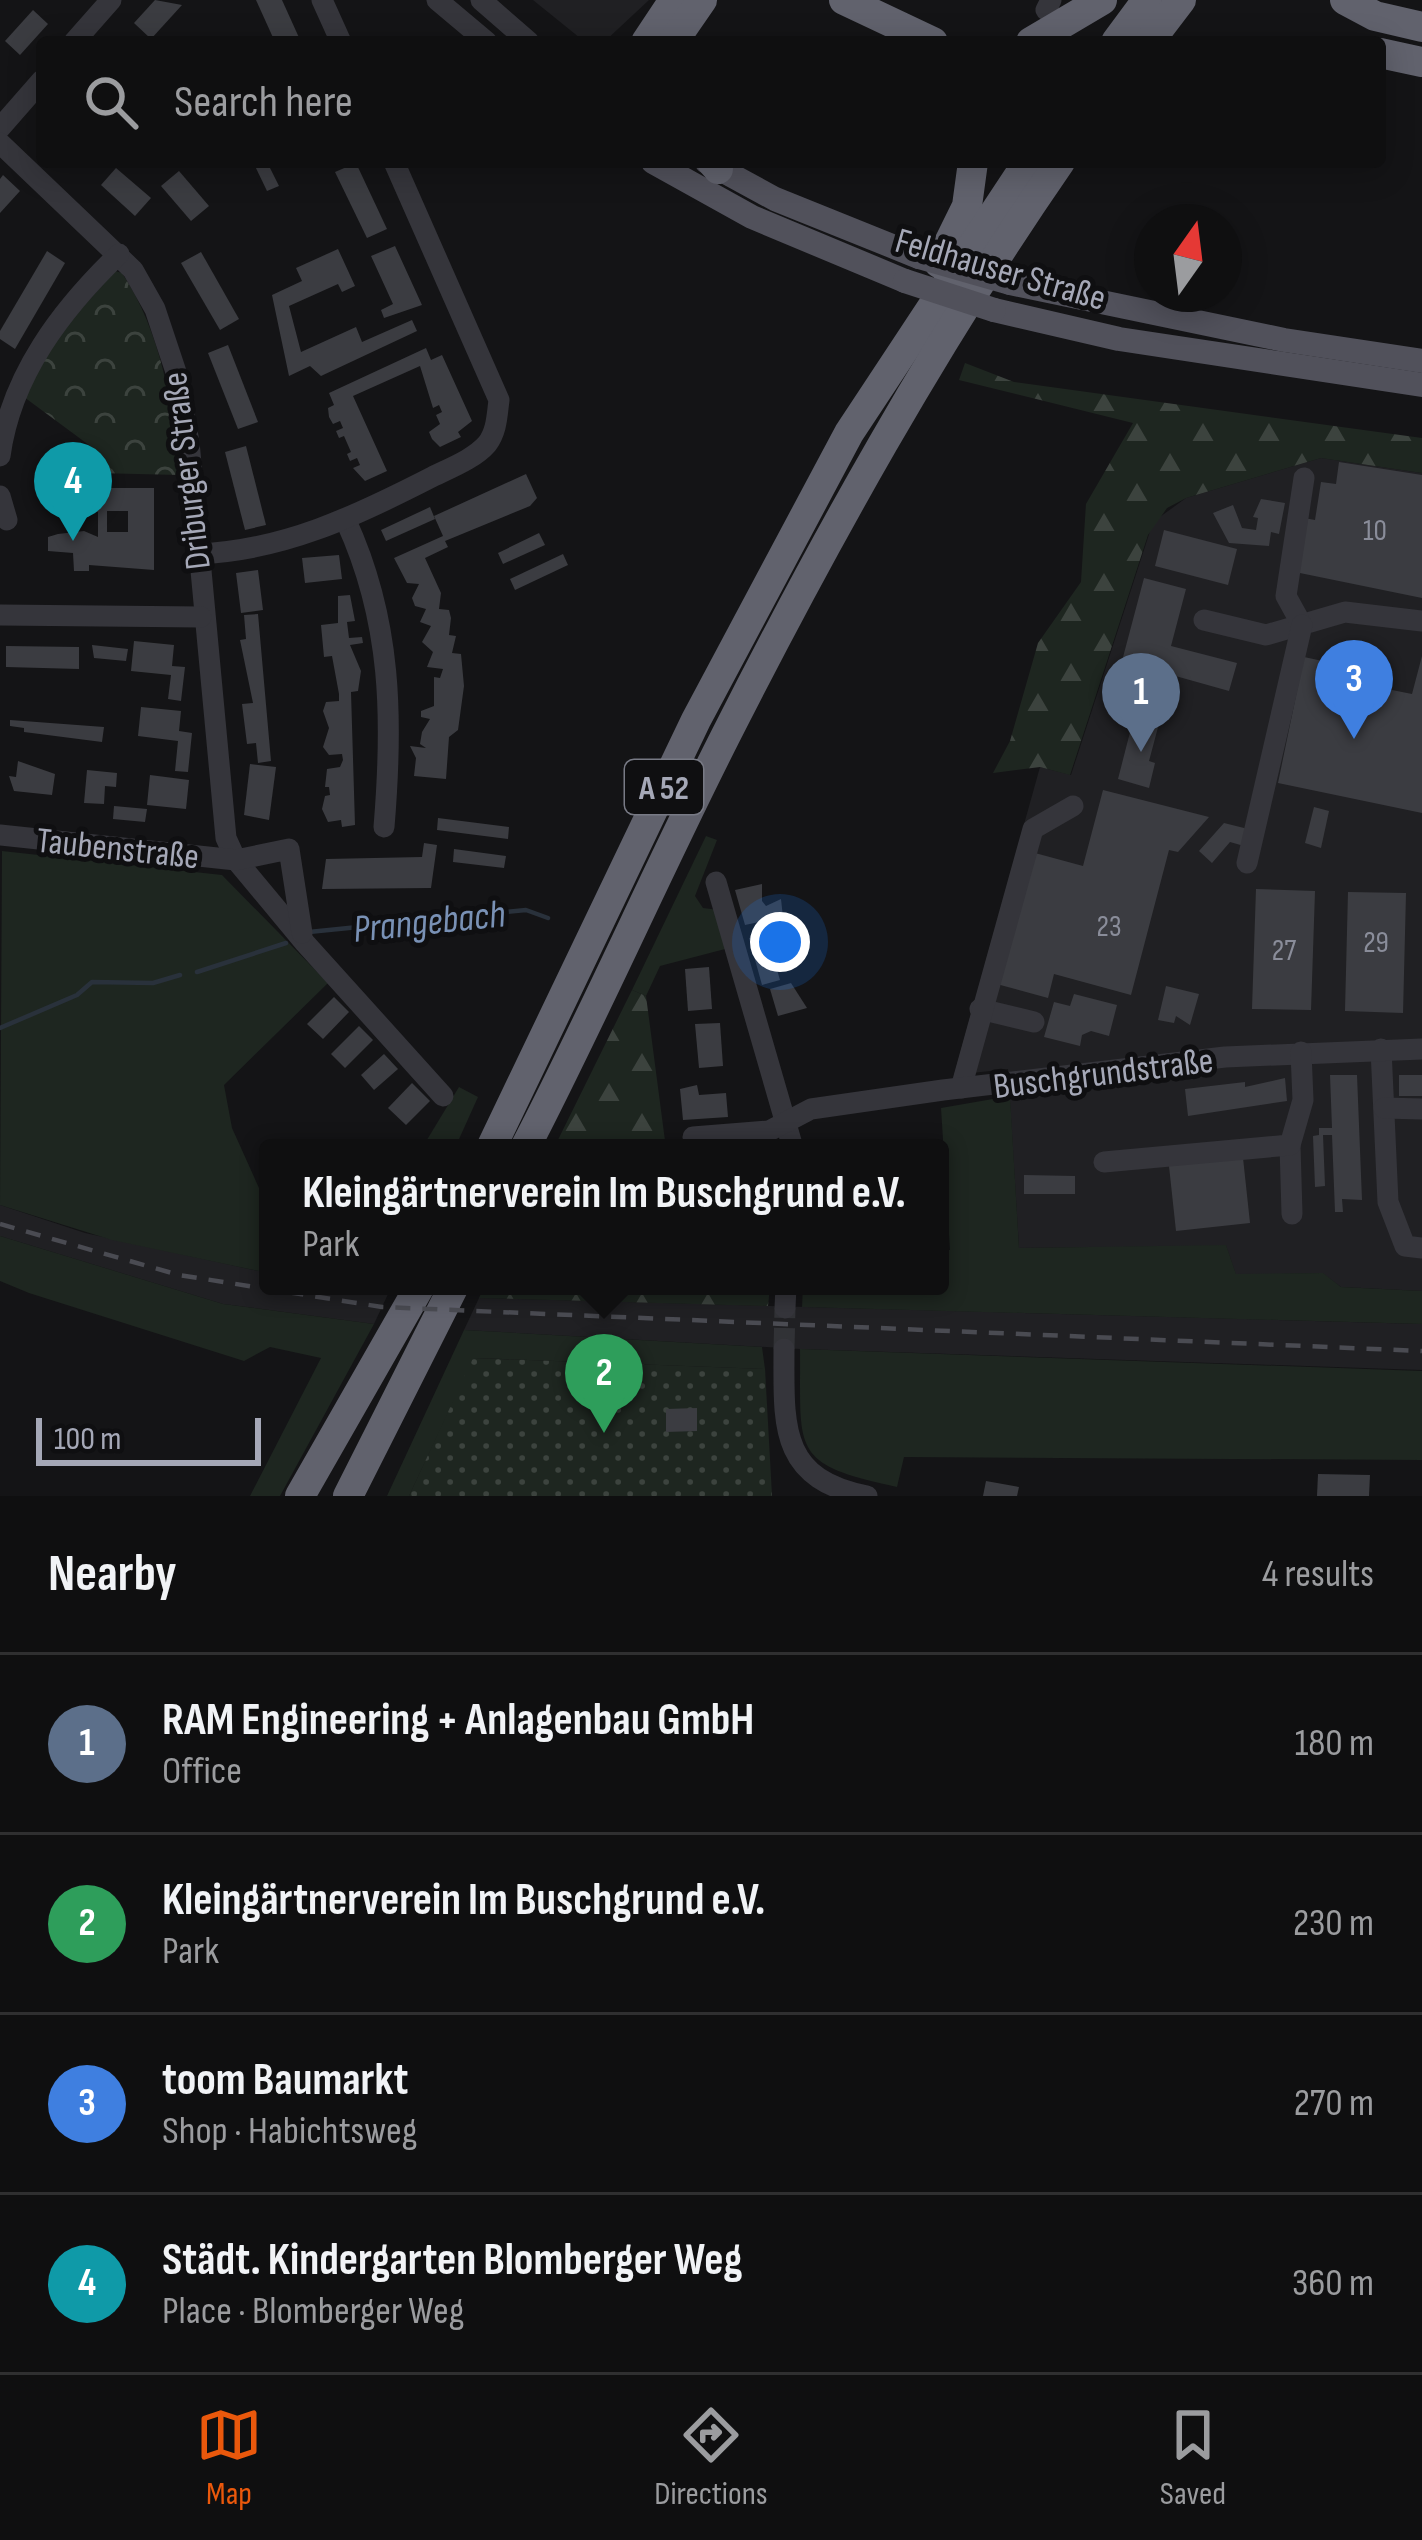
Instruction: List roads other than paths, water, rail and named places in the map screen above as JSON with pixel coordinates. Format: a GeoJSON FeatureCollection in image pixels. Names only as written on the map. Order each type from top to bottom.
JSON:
{"type":"FeatureCollection","features":[{"type":"Feature","properties":{"kind":"highway"},"geometry":{"type":"LineString","coordinates":[[650,36],[674,0]]}},
{"type":"Feature","properties":{"kind":"highway"},"geometry":{"type":"LineString","coordinates":[[677,36],[701,0]]}},
{"type":"Feature","properties":{"kind":"highway"},"geometry":{"type":"LineString","coordinates":[[826,0],[890,36]]}},
{"type":"Feature","properties":{"kind":"highway"},"geometry":{"type":"LineString","coordinates":[[844,0],[920,36]]}},
{"type":"Feature","properties":{"kind":"highway"},"geometry":{"type":"LineString","coordinates":[[1041,36],[1102,0]]}},
{"type":"Feature","properties":{"kind":"highway"},"geometry":{"type":"LineString","coordinates":[[1120,36],[1147,0]]}},
{"type":"Feature","properties":{"kind":"highway"},"geometry":{"type":"LineString","coordinates":[[1154,36],[1181,0]]}},
{"type":"Feature","properties":{"kind":"highway"},"geometry":{"type":"LineString","coordinates":[[1345,0],[1415,24]]}},
{"type":"Feature","properties":{"kind":"highway"},"geometry":{"type":"LineString","coordinates":[[1386,54],[1422,62]]}},
{"type":"Feature","properties":{"kind":"highway"},"geometry":{"type":"LineString","coordinates":[[849,433],[868,381],[956,234],[972,168]]}},
{"type":"Feature","properties":{"kind":"highway","name":"A 52"},"geometry":{"type":"LineString","coordinates":[[494,1139],[696,720],[849,433],[1024,168]]}},
{"type":"Feature","properties":{"kind":"highway","name":"A 52"},"geometry":{"type":"LineString","coordinates":[[529,1139],[734,718],[819,558],[996,255],[1056,168]]}},
{"type":"Feature","properties":{"kind":"highway"},"geometry":{"type":"LineString","coordinates":[[996,255],[1073,168]]}},
{"type":"Feature","properties":{"kind":"highway"},"geometry":{"type":"LineString","coordinates":[[300,1496],[432,1295]]}},
{"type":"Feature","properties":{"kind":"highway"},"geometry":{"type":"LineString","coordinates":[[319,1496],[433,1295]]}},
{"type":"Feature","properties":{"kind":"highway"},"geometry":{"type":"LineString","coordinates":[[348,1496],[434,1295]]}},
{"type":"Feature","properties":{"kind":"highway"},"geometry":{"type":"LineString","coordinates":[[369,1496],[400,1432],[435,1295]]}},
{"type":"Feature","properties":{"kind":"main road","name":"Feldhauser Straße"},"geometry":{"type":"LineString","coordinates":[[664,168],[752,217],[905,281],[994,310],[1119,339],[1422,385]]}},
{"type":"Feature","properties":{"kind":"main road","name":"Feldhauser Straße"},"geometry":{"type":"LineString","coordinates":[[719,168],[775,199],[919,257],[1010,283],[1261,336],[1422,361]]}},
{"type":"Feature","properties":{"kind":"street"},"geometry":{"type":"LineString","coordinates":[[79,36],[111,0]]}},
{"type":"Feature","properties":{"kind":"street"},"geometry":{"type":"LineString","coordinates":[[322,0],[338,36]]}},
{"type":"Feature","properties":{"kind":"street"},"geometry":{"type":"LineString","coordinates":[[437,0],[480,36]]}},
{"type":"Feature","properties":{"kind":"street"},"geometry":{"type":"LineString","coordinates":[[482,0],[523,36]]}},
{"type":"Feature","properties":{"kind":"street"},"geometry":{"type":"LineString","coordinates":[[0,128],[36,87]]}},
{"type":"Feature","properties":{"kind":"street","name":"Driburger Straße"},"geometry":{"type":"LineString","coordinates":[[0,143],[119,254],[155,309],[176,372],[189,442],[201,617],[226,838],[236,860]]}},
{"type":"Feature","properties":{"kind":"street"},"geometry":{"type":"LineString","coordinates":[[196,554],[282,543],[346,521],[486,445],[495,428],[500,400],[397,168]]}},
{"type":"Feature","properties":{"kind":"street"},"geometry":{"type":"LineString","coordinates":[[0,456],[24,376],[60,316],[119,254]]}},
{"type":"Feature","properties":{"kind":"street"},"geometry":{"type":"LineString","coordinates":[[1247,863],[1302,625],[1286,596],[1304,478]]}},
{"type":"Feature","properties":{"kind":"street"},"geometry":{"type":"LineString","coordinates":[[0,496],[7,520]]}},
{"type":"Feature","properties":{"kind":"street"},"geometry":{"type":"LineString","coordinates":[[346,521],[364,560],[387,651],[390,749],[384,827]]}},
{"type":"Feature","properties":{"kind":"street"},"geometry":{"type":"LineString","coordinates":[[1204,620],[1266,635],[1345,611],[1422,621]]}},
{"type":"Feature","properties":{"kind":"street"},"geometry":{"type":"LineString","coordinates":[[0,615],[201,617]]}},
{"type":"Feature","properties":{"kind":"street"},"geometry":{"type":"LineString","coordinates":[[962,1088],[980,1009],[1034,829],[1073,806]]}},
{"type":"Feature","properties":{"kind":"street","name":"Taubenstraße"},"geometry":{"type":"LineString","coordinates":[[0,835],[236,860],[290,849],[294,902],[305,943]]}},
{"type":"Feature","properties":{"kind":"street"},"geometry":{"type":"LineString","coordinates":[[236,860],[443,1096]]}},
{"type":"Feature","properties":{"kind":"street"},"geometry":{"type":"LineString","coordinates":[[716,882],[779,1127],[787,1139]]}},
{"type":"Feature","properties":{"kind":"street"},"geometry":{"type":"LineString","coordinates":[[980,1009],[1034,1022]]}},
{"type":"Feature","properties":{"kind":"street"},"geometry":{"type":"LineString","coordinates":[[1382,1049],[1388,1202],[1405,1246],[1422,1248]]}},
{"type":"Feature","properties":{"kind":"street","name":"Buschgrundstraße"},"geometry":{"type":"LineString","coordinates":[[693,1137],[779,1127],[811,1109],[962,1088],[1301,1052],[1422,1049]]}},
{"type":"Feature","properties":{"kind":"street"},"geometry":{"type":"LineString","coordinates":[[1292,1214],[1290,1145],[1303,1100],[1301,1052]]}},
{"type":"Feature","properties":{"kind":"street"},"geometry":{"type":"LineString","coordinates":[[1384,1108],[1422,1109]]}},
{"type":"Feature","properties":{"kind":"street"},"geometry":{"type":"LineString","coordinates":[[1104,1162],[1290,1145]]}},
{"type":"Feature","properties":{"kind":"street"},"geometry":{"type":"LineString","coordinates":[[784,1349],[783,1443],[826,1486],[867,1496]]}},
{"type":"Feature","properties":{"kind":"waterway","name":"Prangebach"},"geometry":{"type":"LineString","coordinates":[[309,932],[526,910],[548,918]]}},
{"type":"Feature","properties":{"kind":"waterway","name":"Prangebach"},"geometry":{"type":"LineString","coordinates":[[197,972],[286,943]]}},
{"type":"Feature","properties":{"kind":"waterway","name":"Prangebach"},"geometry":{"type":"LineString","coordinates":[[0,1028],[77,995],[92,982],[153,983],[180,975]]}},
{"type":"Feature","properties":{"kind":"tunnel"},"geometry":{"type":"LineString","coordinates":[[784,1349],[785,1308]]}},
{"type":"Feature","properties":{"kind":"railway"},"geometry":{"type":"LineString","coordinates":[[0,1224],[179,1275],[259,1288]]}},
{"type":"Feature","properties":{"kind":"railway"},"geometry":{"type":"LineString","coordinates":[[306,1295],[382,1307],[1422,1351]]}},
{"type":"Feature","properties":{"kind":"place","name":"Städt. Kindergarten Blomberger Weg"},"geometry":{"type":"Point","coordinates":[73,541]}},
{"type":"Feature","properties":{"kind":"place","name":"toom Baumarkt"},"geometry":{"type":"Point","coordinates":[1354,739]}},
{"type":"Feature","properties":{"kind":"place","name":"RAM Engineering + Anlagenbau GmbH"},"geometry":{"type":"Point","coordinates":[1141,752]}},
{"type":"Feature","properties":{"kind":"place","name":"Kleingärtnerverein Im Buschgrund e.V."},"geometry":{"type":"Point","coordinates":[604,1433]}}]}
